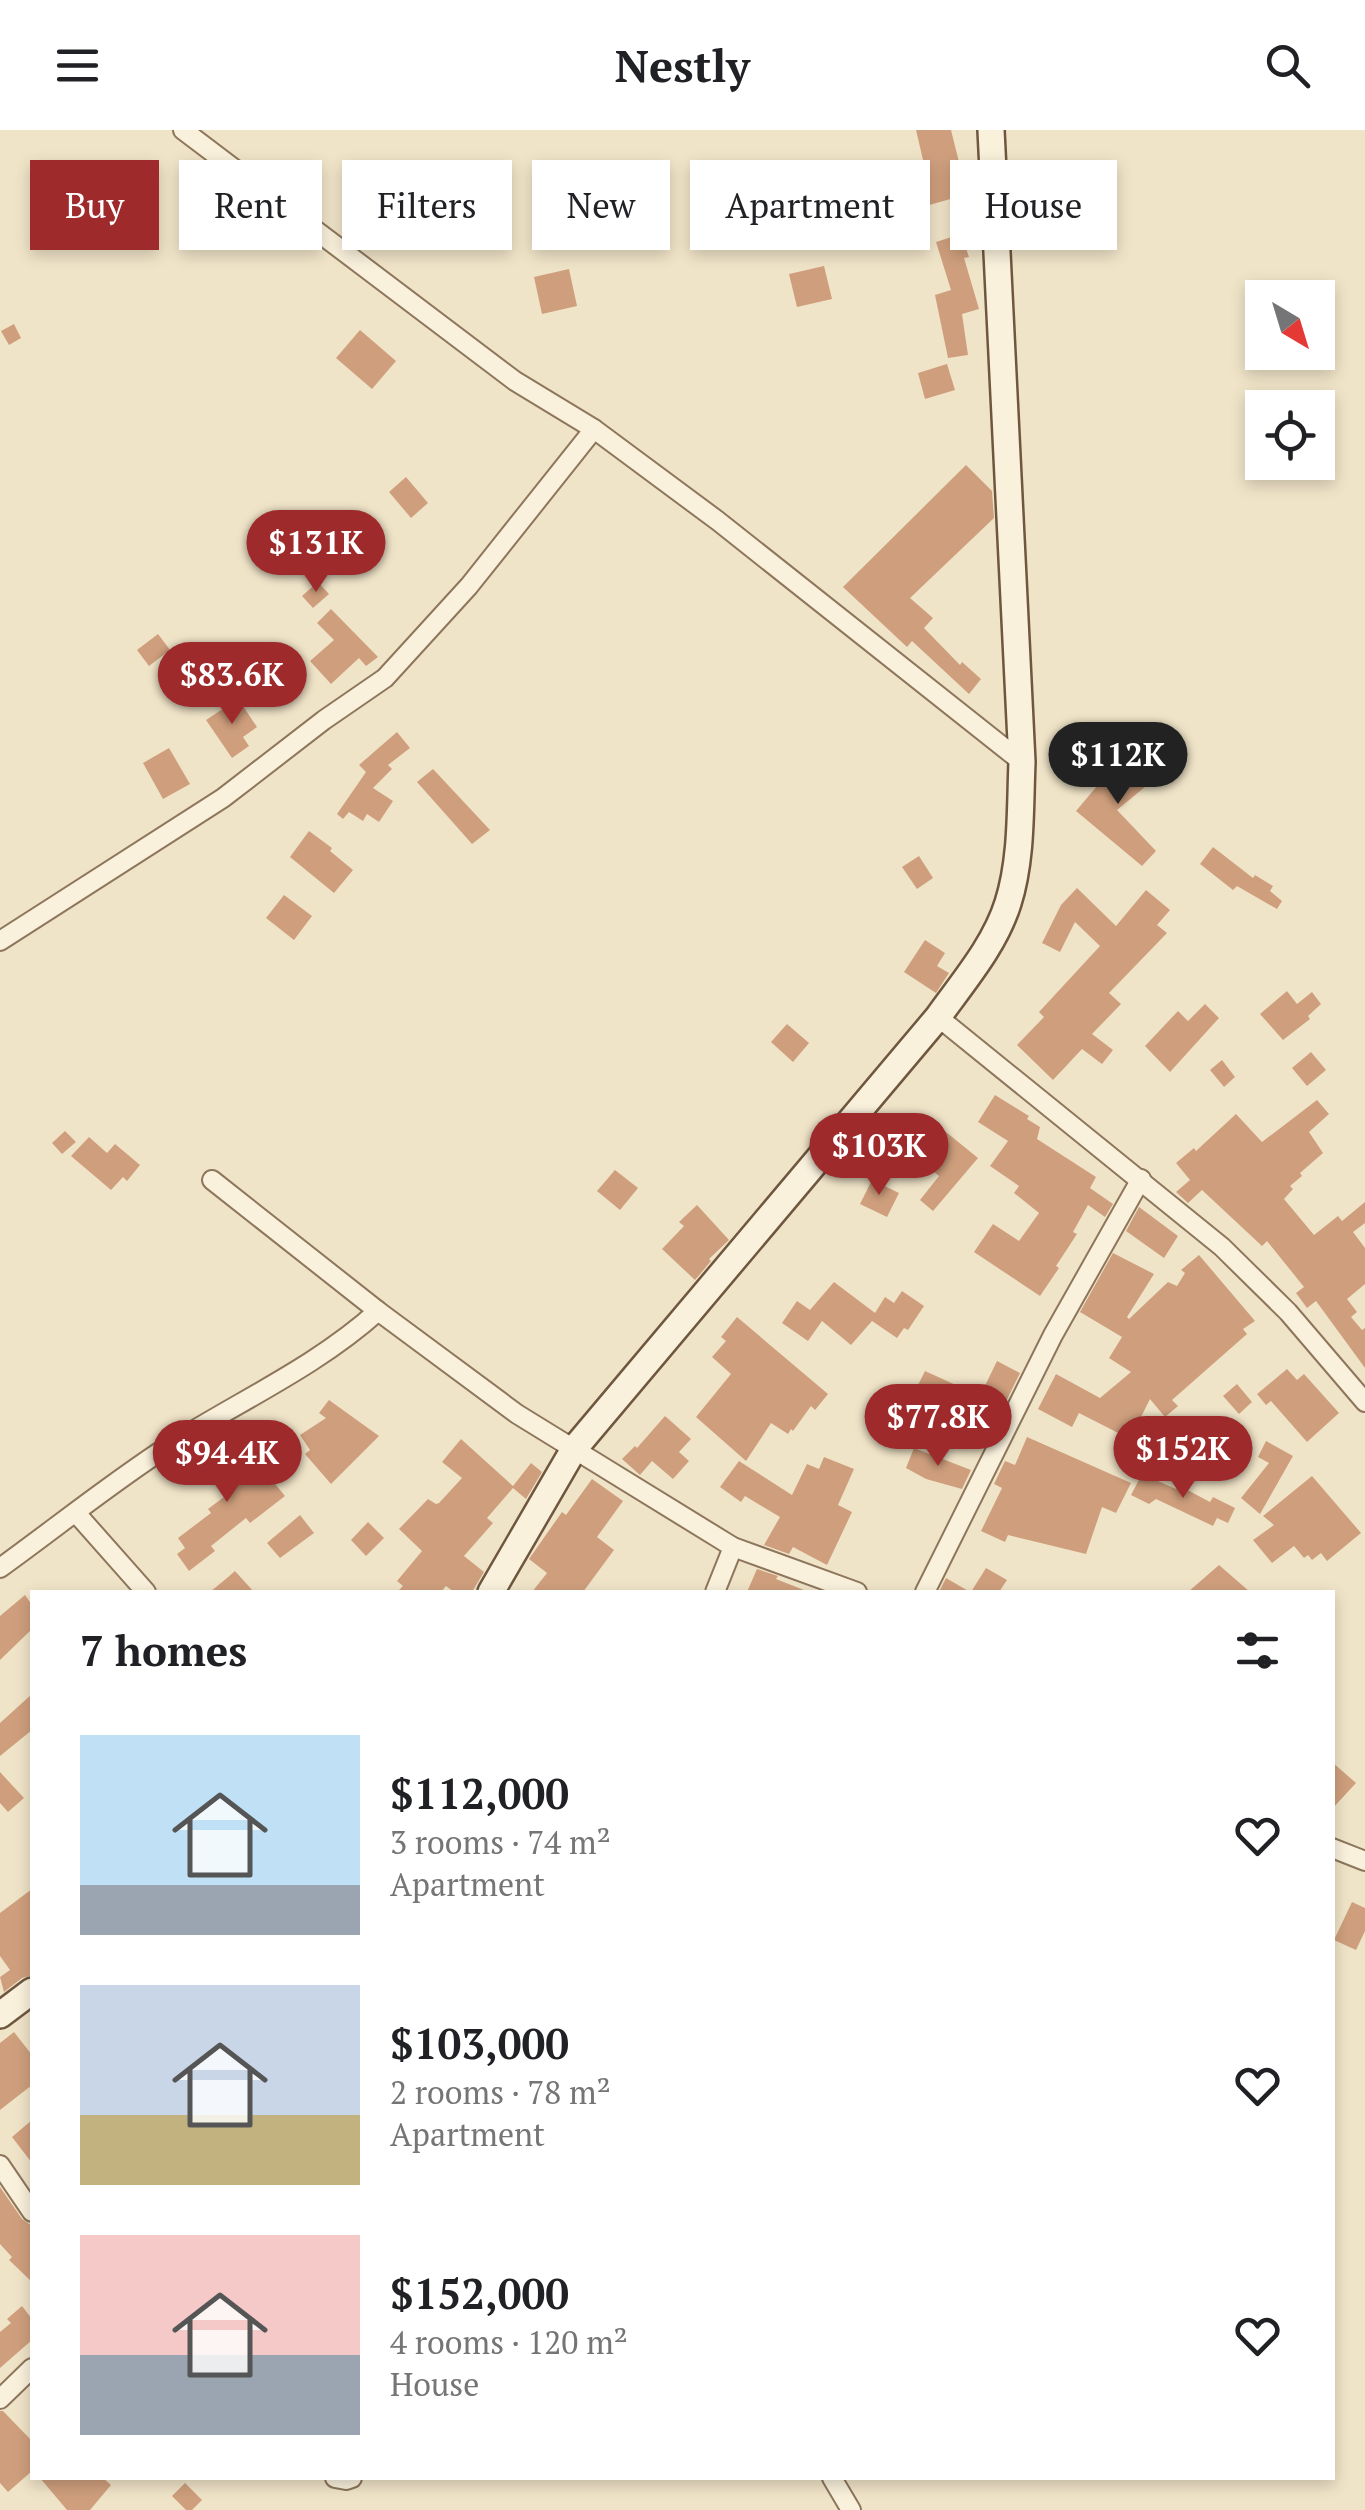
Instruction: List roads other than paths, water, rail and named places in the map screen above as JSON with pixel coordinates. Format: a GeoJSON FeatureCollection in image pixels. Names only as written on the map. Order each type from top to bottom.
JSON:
{"type":"FeatureCollection","features":[{"type":"Feature","properties":{"kind":"main road"},"geometry":{"type":"LineString","coordinates":[[492,1590],[574,1449],[938,1017],[988,946],[1008,904],[1018,856],[1022,762],[990,130]]}},
{"type":"Feature","properties":{"kind":"main road"},"geometry":{"type":"LineString","coordinates":[[0,2015],[30,1993]]}},
{"type":"Feature","properties":{"kind":"street"},"geometry":{"type":"LineString","coordinates":[[183,130],[515,381],[594,429],[718,520],[1022,762]]}},
{"type":"Feature","properties":{"kind":"street"},"geometry":{"type":"LineString","coordinates":[[0,941],[223,798],[385,678],[469,586],[594,429]]}},
{"type":"Feature","properties":{"kind":"street"},"geometry":{"type":"LineString","coordinates":[[938,1017],[1222,1247],[1288,1312],[1365,1402]]}},
{"type":"Feature","properties":{"kind":"street"},"geometry":{"type":"LineString","coordinates":[[926,1590],[1053,1336],[1141,1179]]}},
{"type":"Feature","properties":{"kind":"street"},"geometry":{"type":"LineString","coordinates":[[212,1180],[517,1414],[733,1547],[851,1590]]}},
{"type":"Feature","properties":{"kind":"street"},"geometry":{"type":"LineString","coordinates":[[0,1568],[172,1444],[338,1344],[378,1311]]}},
{"type":"Feature","properties":{"kind":"street"},"geometry":{"type":"LineString","coordinates":[[76,1512],[144,1590]]}},
{"type":"Feature","properties":{"kind":"street"},"geometry":{"type":"LineString","coordinates":[[716,1590],[733,1547]]}},
{"type":"Feature","properties":{"kind":"street"},"geometry":{"type":"LineString","coordinates":[[1335,1849],[1365,1861]]}},
{"type":"Feature","properties":{"kind":"street"},"geometry":{"type":"LineString","coordinates":[[0,2165],[30,2209]]}},
{"type":"Feature","properties":{"kind":"street"},"geometry":{"type":"LineString","coordinates":[[0,2400],[30,2370]]}},
{"type":"Feature","properties":{"kind":"street"},"geometry":{"type":"LineString","coordinates":[[833,2480],[851,2510]]}}]}
